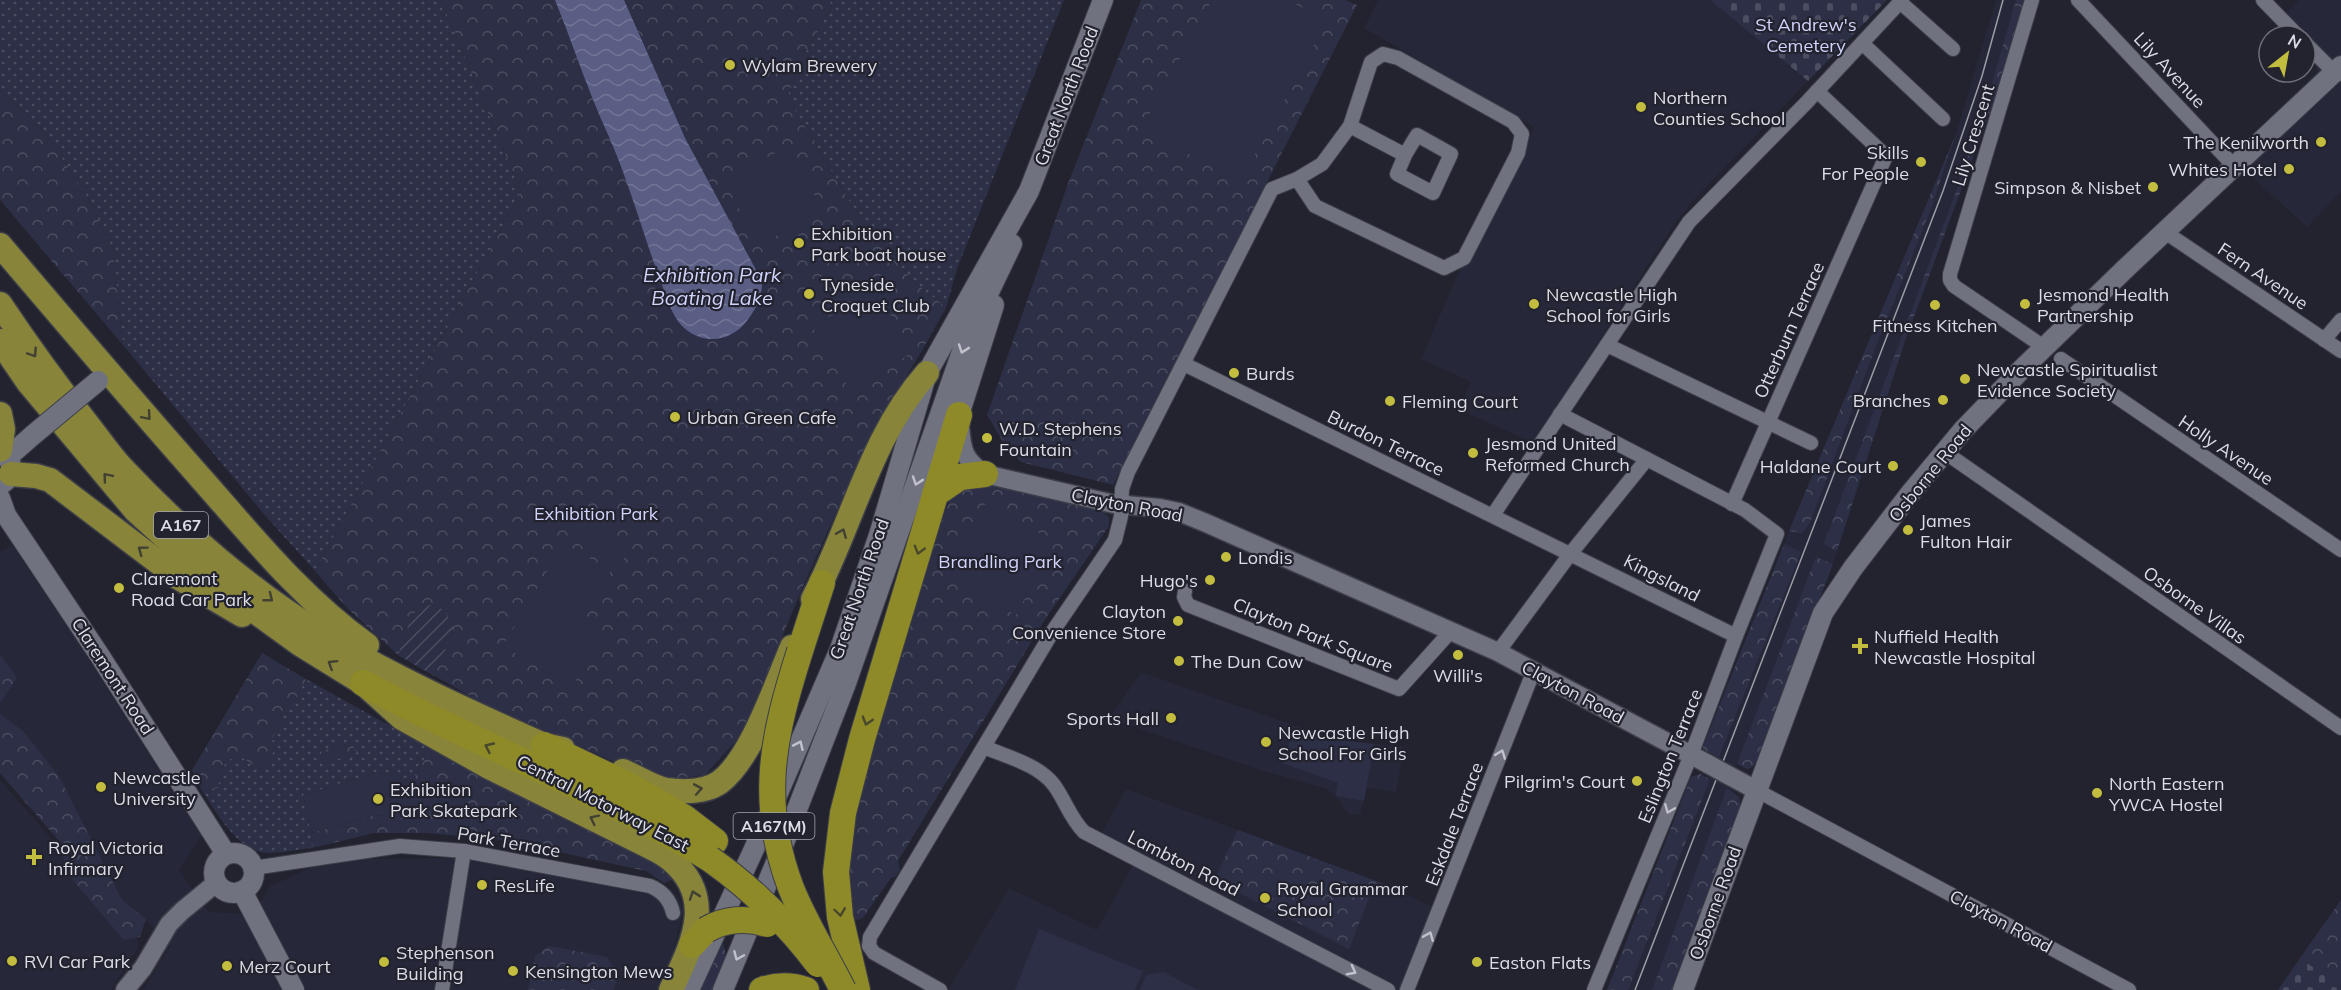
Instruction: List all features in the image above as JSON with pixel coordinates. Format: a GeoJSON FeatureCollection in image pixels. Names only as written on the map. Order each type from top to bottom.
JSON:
{"type":"FeatureCollection","features":[{"type":"Feature","properties":{"kind":"highway"},"geometry":{"type":"LineString","coordinates":[[0,245],[103,377],[296,586],[346,630],[392,663],[408,704]]}},
{"type":"Feature","properties":{"kind":"highway","name":"A167"},"geometry":{"type":"LineString","coordinates":[[0,304],[44,370],[121,467],[225,564],[276,603],[328,638],[408,704]]}},
{"type":"Feature","properties":{"kind":"highway","name":"A167"},"geometry":{"type":"LineString","coordinates":[[0,341],[28,382],[136,512],[194,563],[300,644],[363,683]]}},
{"type":"Feature","properties":{"kind":"highway"},"geometry":{"type":"LineString","coordinates":[[822,583],[881,445],[908,394],[927,373]]}},
{"type":"Feature","properties":{"kind":"highway"},"geometry":{"type":"LineString","coordinates":[[0,414],[4,464],[50,480],[179,578],[223,606],[300,644]]}},
{"type":"Feature","properties":{"kind":"highway","name":"A167(M)"},"geometry":{"type":"LineString","coordinates":[[857,990],[840,917],[836,872],[843,813],[862,739],[959,415]]}},
{"type":"Feature","properties":{"kind":"highway"},"geometry":{"type":"LineString","coordinates":[[935,494],[960,477],[985,474]]}},
{"type":"Feature","properties":{"kind":"highway","name":"A167(M)"},"geometry":{"type":"LineString","coordinates":[[822,583],[809,616],[776,742],[771,791],[772,818],[792,888],[843,990]]}},
{"type":"Feature","properties":{"kind":"highway"},"geometry":{"type":"LineString","coordinates":[[448,725],[588,755],[663,789],[682,792],[698,790],[720,782],[734,767],[748,746],[809,616]]}},
{"type":"Feature","properties":{"kind":"highway","name":"Central Motorway East"},"geometry":{"type":"LineString","coordinates":[[363,683],[670,834],[712,850],[762,884],[807,933],[852,990]]}},
{"type":"Feature","properties":{"kind":"highway"},"geometry":{"type":"LineString","coordinates":[[448,725],[489,767],[646,844],[670,859],[682,871],[698,906],[699,938],[671,990]]}},
{"type":"Feature","properties":{"kind":"highway","name":"Central Motorway East"},"geometry":{"type":"LineString","coordinates":[[544,745],[630,786],[686,818],[712,850],[765,903],[811,955],[838,990]]}},
{"type":"Feature","properties":{"kind":"highway","name":"A167(M)"},"geometry":{"type":"LineString","coordinates":[[699,938],[717,924],[744,919],[756,920],[810,945],[832,963]]}},
{"type":"Feature","properties":{"kind":"highway"},"geometry":{"type":"LineString","coordinates":[[762,990],[777,986],[806,990]]}},
{"type":"Feature","properties":{"kind":"main road","name":"Great North Road"},"geometry":{"type":"LineString","coordinates":[[857,628],[879,535],[927,373],[1029,191],[1102,0]]}},
{"type":"Feature","properties":{"kind":"main road","name":"Osborne Road"},"geometry":{"type":"LineString","coordinates":[[1683,990],[1823,613],[1853,568],[1943,452],[2052,353],[2165,231],[2339,70]]}},
{"type":"Feature","properties":{"kind":"main road","name":"Great North Road"},"geometry":{"type":"LineString","coordinates":[[723,990],[784,843],[857,628],[966,340],[1024,220],[1029,191]]}},
{"type":"Feature","properties":{"kind":"main road"},"geometry":{"type":"LineString","coordinates":[[959,415],[1024,220]]}},
{"type":"Feature","properties":{"kind":"main road"},"geometry":{"type":"LineString","coordinates":[[4,464],[33,435],[103,377]]}},
{"type":"Feature","properties":{"kind":"main road","name":"Claremont Road"},"geometry":{"type":"LineString","coordinates":[[0,498],[6,515],[100,656],[226,854]]}},
{"type":"Feature","properties":{"kind":"main road","name":"Great North Road"},"geometry":{"type":"LineString","coordinates":[[689,990],[758,839],[848,653]]}},
{"type":"Feature","properties":{"kind":"main road"},"geometry":{"type":"LineString","coordinates":[[226,854],[241,854],[248,859],[253,868],[253,880],[242,891],[230,893],[222,890],[216,883],[213,876],[214,867],[218,860],[226,854]]}},
{"type":"Feature","properties":{"kind":"main road"},"geometry":{"type":"LineString","coordinates":[[242,891],[294,990]]}},
{"type":"Feature","properties":{"kind":"street","name":"Lily Crescent"},"geometry":{"type":"LineString","coordinates":[[1950,280],[2032,0]]}},
{"type":"Feature","properties":{"kind":"street","name":"Lily Avenue"},"geometry":{"type":"LineString","coordinates":[[2078,0],[2234,166]]}},
{"type":"Feature","properties":{"kind":"street"},"geometry":{"type":"LineString","coordinates":[[2263,0],[2286,24]]}},
{"type":"Feature","properties":{"kind":"street"},"geometry":{"type":"LineString","coordinates":[[1493,515],[1689,222],[1901,1],[1953,49]]}},
{"type":"Feature","properties":{"kind":"street"},"geometry":{"type":"LineString","coordinates":[[1862,43],[1943,119]]}},
{"type":"Feature","properties":{"kind":"street"},"geometry":{"type":"LineString","coordinates":[[940,990],[874,952],[869,946],[870,938],[1053,632],[1115,540],[1122,505],[1122,489],[1128,472],[1272,189],[1297,179],[1322,164],[1350,126],[1371,62],[1383,54],[1398,58],[1513,122],[1521,134],[1518,153],[1464,258],[1444,268],[1315,206],[1297,179]]}},
{"type":"Feature","properties":{"kind":"street"},"geometry":{"type":"LineString","coordinates":[[2317,55],[2328,66],[2339,70]]}},
{"type":"Feature","properties":{"kind":"street","name":"Otterburn Terrace"},"geometry":{"type":"LineString","coordinates":[[1732,504],[1886,156],[1817,91]]}},
{"type":"Feature","properties":{"kind":"street"},"geometry":{"type":"LineString","coordinates":[[1350,126],[1405,155]]}},
{"type":"Feature","properties":{"kind":"street","name":"Fern Avenue"},"geometry":{"type":"LineString","coordinates":[[2165,231],[2341,351]]}},
{"type":"Feature","properties":{"kind":"street","name":"Holly Avenue"},"geometry":{"type":"LineString","coordinates":[[1950,280],[1954,286],[2341,550]]}},
{"type":"Feature","properties":{"kind":"street"},"geometry":{"type":"LineString","coordinates":[[2324,340],[2341,320]]}},
{"type":"Feature","properties":{"kind":"street"},"geometry":{"type":"LineString","coordinates":[[1607,345],[1811,443]]}},
{"type":"Feature","properties":{"kind":"street","name":"Burdon Terrace"},"geometry":{"type":"LineString","coordinates":[[1184,364],[1571,553]]}},
{"type":"Feature","properties":{"kind":"street"},"geometry":{"type":"LineString","coordinates":[[1560,414],[1732,504]]}},
{"type":"Feature","properties":{"kind":"street"},"geometry":{"type":"LineString","coordinates":[[959,415],[962,448],[971,465],[985,474]]}},
{"type":"Feature","properties":{"kind":"street","name":"Osborne Villas"},"geometry":{"type":"LineString","coordinates":[[1943,452],[2337,725]]}},
{"type":"Feature","properties":{"kind":"street"},"geometry":{"type":"LineString","coordinates":[[1498,652],[1571,553],[1647,459]]}},
{"type":"Feature","properties":{"kind":"street","name":"Clayton Road"},"geometry":{"type":"LineString","coordinates":[[985,474],[1122,505],[1160,508],[1206,523],[1498,652],[2129,990]]}},
{"type":"Feature","properties":{"kind":"street","name":"Eslington Terrace"},"geometry":{"type":"LineString","coordinates":[[1594,990],[1691,755],[1777,534],[1745,510],[1732,504]]}},
{"type":"Feature","properties":{"kind":"street","name":"Kingsland"},"geometry":{"type":"LineString","coordinates":[[1571,553],[1736,636]]}},
{"type":"Feature","properties":{"kind":"street","name":"Clayton Park Square"},"geometry":{"type":"LineString","coordinates":[[1185,591],[1184,597],[1188,604],[1399,689],[1451,631]]}},
{"type":"Feature","properties":{"kind":"street","name":"Eskdale Terrace"},"geometry":{"type":"LineString","coordinates":[[1407,990],[1534,670]]}},
{"type":"Feature","properties":{"kind":"street","name":"Lambton Road"},"geometry":{"type":"LineString","coordinates":[[984,747],[1039,770],[1053,783],[1074,822],[1084,832],[1388,990]]}},
{"type":"Feature","properties":{"kind":"street","name":"Park Terrace"},"geometry":{"type":"LineString","coordinates":[[253,868],[400,846],[464,851],[650,885],[666,897],[673,913]]}},
{"type":"Feature","properties":{"kind":"street"},"geometry":{"type":"LineString","coordinates":[[442,990],[464,851]]}},
{"type":"Feature","properties":{"kind":"street"},"geometry":{"type":"LineString","coordinates":[[125,990],[143,968],[170,924],[182,910],[216,883]]}},
{"type":"Feature","properties":{"kind":"shaded area"},"geometry":{"type":"Polygon","coordinates":[[[1378,0],[1710,0],[1808,81],[1692,202],[1674,225],[1533,443],[1458,409],[1471,382],[1421,359],[1455,280],[1534,127],[1364,28],[1378,0]]]}},
{"type":"Feature","properties":{"kind":"shaded area"},"geometry":{"type":"Polygon","coordinates":[[[1996,0],[2025,0],[1905,341],[1833,564],[1757,760],[1753,767],[1747,769],[1737,764],[1728,787],[1739,797],[1673,990],[1607,990],[1691,777],[1700,774],[1710,779],[1719,758],[1702,749],[1789,531],[1955,136],[1996,0]]]}},
{"type":"Feature","properties":{"kind":"shaded area"},"geometry":{"type":"Polygon","coordinates":[[[2299,0],[2341,0],[2341,192],[2307,227],[2234,161],[2306,84],[2317,84],[2319,48],[2317,46],[2317,24],[2295,24],[2285,14],[2299,0]]]}},
{"type":"Feature","properties":{"kind":"shaded area","name":"Newcastle University"},"geometry":{"type":"Polygon","coordinates":[[[12,545],[78,643],[201,836],[179,870],[208,912],[253,914],[270,886],[313,867],[351,859],[460,858],[641,891],[647,877],[672,890],[684,907],[667,977],[661,990],[143,990],[170,946],[169,937],[100,890],[0,762],[0,552],[12,545]]]}},
{"type":"Feature","properties":{"kind":"shaded area","name":"Newcastle High School For Girls"},"geometry":{"type":"Polygon","coordinates":[[[1141,672],[1333,739],[1404,747],[1396,792],[1367,788],[1360,814],[1350,815],[1327,789],[1266,772],[1114,720],[1112,714],[1141,672]]]}},
{"type":"Feature","properties":{"kind":"shaded area","name":"Royal Victoria Infirmary"},"geometry":{"type":"Polygon","coordinates":[[[0,780],[135,934],[139,946],[111,990],[0,990],[0,780]]]}},
{"type":"Feature","properties":{"kind":"shaded area","name":"Royal Grammar School"},"geometry":{"type":"Polygon","coordinates":[[[1126,789],[1386,884],[1436,909],[1403,990],[948,990],[1009,888],[1097,930],[1136,859],[1098,839],[1126,789]]]}},
{"type":"Feature","properties":{"kind":"green space"},"geometry":{"type":"Polygon","coordinates":[[[0,0],[441,0],[521,192],[315,571],[263,513],[123,345],[113,249],[88,198],[44,131],[0,90],[0,0]]]}},
{"type":"Feature","properties":{"kind":"green space","name":"Exhibition Park"},"geometry":{"type":"Polygon","coordinates":[[[441,0],[829,0],[832,6],[806,52],[787,97],[851,204],[912,280],[946,308],[871,434],[801,591],[742,734],[705,775],[657,781],[477,700],[398,655],[347,608],[315,571],[521,192],[441,0]]]}},
{"type":"Feature","properties":{"kind":"green space"},"geometry":{"type":"Polygon","coordinates":[[[829,0],[1064,0],[957,269],[946,308],[912,280],[851,204],[787,97],[806,52],[832,6],[829,0]]]}},
{"type":"Feature","properties":{"kind":"green space"},"geometry":{"type":"Polygon","coordinates":[[[1141,0],[1345,0],[1357,5],[1113,485],[1021,462],[1008,450],[987,415],[1069,181],[1141,0]]]}},
{"type":"Feature","properties":{"kind":"green space"},"geometry":{"type":"Polygon","coordinates":[[[1212,0],[1288,0],[1327,21],[1240,182],[1142,128],[1212,0]]]}},
{"type":"Feature","properties":{"kind":"green space","name":"St Andrew's Cemetery"},"geometry":{"type":"Polygon","coordinates":[[[1710,0],[1887,0],[1808,81],[1710,0]]]}},
{"type":"Feature","properties":{"kind":"green space"},"geometry":{"type":"Polygon","coordinates":[[[2016,0],[2025,0],[2003,77],[1905,341],[1837,551],[1824,544],[1953,200],[1990,90],[2016,0]]]}},
{"type":"Feature","properties":{"kind":"green space"},"geometry":{"type":"Polygon","coordinates":[[[0,90],[44,131],[88,198],[113,249],[123,345],[0,200],[0,90]]]}},
{"type":"Feature","properties":{"kind":"green space"},"geometry":{"type":"Polygon","coordinates":[[[1955,136],[1931,209],[1876,346],[1810,523],[1802,533],[1789,531],[1955,136]]]}},
{"type":"Feature","properties":{"kind":"green space"},"geometry":{"type":"Polygon","coordinates":[[[788,146],[822,210],[759,245],[724,181],[788,146]]]}},
{"type":"Feature","properties":{"kind":"green space"},"geometry":{"type":"Polygon","coordinates":[[[875,289],[913,352],[850,390],[812,327],[875,289]]]}},
{"type":"Feature","properties":{"kind":"green space","name":"Brandling Park"},"geometry":{"type":"Polygon","coordinates":[[[973,481],[1100,510],[1109,517],[1109,526],[1044,621],[898,861],[900,871],[891,878],[862,919],[855,920],[850,916],[846,862],[863,775],[932,542],[954,490],[973,481]]]}},
{"type":"Feature","properties":{"kind":"green space"},"geometry":{"type":"Polygon","coordinates":[[[985,504],[1055,542],[1016,615],[945,577],[985,504]]]}},
{"type":"Feature","properties":{"kind":"green space"},"geometry":{"type":"Polygon","coordinates":[[[582,514],[630,545],[618,572],[569,537],[582,514]]]}},
{"type":"Feature","properties":{"kind":"green space"},"geometry":{"type":"Polygon","coordinates":[[[564,543],[611,571],[581,621],[603,635],[572,687],[503,646],[564,543]]]}},
{"type":"Feature","properties":{"kind":"green space"},"geometry":{"type":"Polygon","coordinates":[[[1784,544],[1801,552],[1719,757],[1702,749],[1784,544]]]}},
{"type":"Feature","properties":{"kind":"green space"},"geometry":{"type":"Polygon","coordinates":[[[1816,557],[1833,564],[1757,760],[1753,767],[1747,769],[1737,764],[1816,557]]]}},
{"type":"Feature","properties":{"kind":"green space"},"geometry":{"type":"Polygon","coordinates":[[[434,605],[445,611],[453,626],[434,676],[398,655],[411,618],[420,606],[434,605]]]}},
{"type":"Feature","properties":{"kind":"green space"},"geometry":{"type":"Polygon","coordinates":[[[262,653],[306,679],[296,699],[281,712],[280,726],[272,738],[274,751],[263,771],[241,757],[226,760],[217,788],[202,791],[192,770],[262,653]]]}},
{"type":"Feature","properties":{"kind":"green space"},"geometry":{"type":"Polygon","coordinates":[[[0,657],[17,678],[0,703],[0,657]]]}},
{"type":"Feature","properties":{"kind":"green space"},"geometry":{"type":"Polygon","coordinates":[[[306,679],[428,747],[422,765],[412,780],[377,772],[303,795],[312,848],[274,853],[258,851],[238,839],[202,791],[217,788],[226,760],[241,757],[263,771],[272,738],[280,726],[281,712],[296,699],[306,679]]]}},
{"type":"Feature","properties":{"kind":"green space"},"geometry":{"type":"Polygon","coordinates":[[[0,714],[24,732],[60,778],[122,900],[146,919],[140,937],[124,940],[67,873],[60,842],[0,773],[0,714]]]}},
{"type":"Feature","properties":{"kind":"green space"},"geometry":{"type":"Polygon","coordinates":[[[1298,727],[1333,739],[1374,744],[1364,801],[1336,796],[1338,783],[1282,763],[1293,732],[1298,727]]]}},
{"type":"Feature","properties":{"kind":"green space"},"geometry":{"type":"Polygon","coordinates":[[[350,743],[358,752],[327,763],[318,761],[322,751],[350,743]]]}},
{"type":"Feature","properties":{"kind":"green space"},"geometry":{"type":"Polygon","coordinates":[[[428,747],[471,772],[577,826],[644,853],[674,879],[664,883],[646,871],[502,840],[427,833],[374,833],[312,848],[311,833],[375,815],[424,819],[426,811],[469,804],[430,793],[412,780],[422,765],[428,747]]]}},
{"type":"Feature","properties":{"kind":"green space","name":"Exhibition Park Skatepark"},"geometry":{"type":"Polygon","coordinates":[[[377,772],[412,780],[431,793],[469,804],[466,820],[426,811],[424,819],[375,815],[311,833],[303,795],[377,772]]]}},
{"type":"Feature","properties":{"kind":"green space"},"geometry":{"type":"Polygon","coordinates":[[[1700,774],[1710,779],[1628,990],[1607,990],[1691,777],[1700,774]]]}},
{"type":"Feature","properties":{"kind":"green space"},"geometry":{"type":"Polygon","coordinates":[[[1727,788],[1739,797],[1741,807],[1673,990],[1652,990],[1727,788]]]}},
{"type":"Feature","properties":{"kind":"green space"},"geometry":{"type":"Polygon","coordinates":[[[1238,830],[1389,886],[1385,895],[1372,890],[1349,949],[1214,880],[1238,830]]]}},
{"type":"Feature","properties":{"kind":"green space"},"geometry":{"type":"Polygon","coordinates":[[[2341,900],[2341,987],[2300,958],[2341,900]]]}},
{"type":"Feature","properties":{"kind":"green space"},"geometry":{"type":"Polygon","coordinates":[[[1039,929],[1143,971],[1135,990],[1015,990],[1039,929]]]}},
{"type":"Feature","properties":{"kind":"green space"},"geometry":{"type":"Polygon","coordinates":[[[722,940],[727,958],[713,990],[699,990],[722,940]]]}},
{"type":"Feature","properties":{"kind":"green space"},"geometry":{"type":"Polygon","coordinates":[[[549,946],[607,957],[619,975],[613,990],[528,990],[535,956],[549,946]]]}},
{"type":"Feature","properties":{"kind":"green space"},"geometry":{"type":"Polygon","coordinates":[[[2300,958],[2341,987],[2341,990],[2278,990],[2300,958]]]}},
{"type":"Feature","properties":{"kind":"green space"},"geometry":{"type":"Polygon","coordinates":[[[1164,972],[1198,990],[1140,990],[1146,975],[1164,972]]]}},
{"type":"Feature","properties":{"kind":"water","name":"Exhibition Park Boating Lake"},"geometry":{"type":"Polygon","coordinates":[[[555,0],[624,0],[685,138],[762,281],[760,298],[755,308],[746,322],[732,334],[723,338],[706,339],[690,332],[678,322],[656,269],[623,172],[555,0]]]}},
{"type":"Feature","properties":{"kind":"tram line"},"geometry":{"type":"LineString","coordinates":[[1635,990],[1943,191],[1982,76],[2003,0]]}},
{"type":"Feature","properties":{"kind":"place","name":"Wylam Brewery"},"geometry":{"type":"Point","coordinates":[730,65]}},
{"type":"Feature","properties":{"kind":"place","name":"Northern Counties School"},"geometry":{"type":"Point","coordinates":[1641,107]}},
{"type":"Feature","properties":{"kind":"place","name":"The Kenilworth"},"geometry":{"type":"Point","coordinates":[2321,142]}},
{"type":"Feature","properties":{"kind":"place","name":"Skills For People"},"geometry":{"type":"Point","coordinates":[1921,162]}},
{"type":"Feature","properties":{"kind":"place","name":"Whites Hotel"},"geometry":{"type":"Point","coordinates":[2289,169]}},
{"type":"Feature","properties":{"kind":"place","name":"Simpson & Nisbet"},"geometry":{"type":"Point","coordinates":[2153,187]}},
{"type":"Feature","properties":{"kind":"place","name":"Exhibition Park boat house"},"geometry":{"type":"Point","coordinates":[799,243]}},
{"type":"Feature","properties":{"kind":"place","name":"Tyneside Croquet Club"},"geometry":{"type":"Point","coordinates":[809,294]}},
{"type":"Feature","properties":{"kind":"place","name":"Newcastle High School for Girls"},"geometry":{"type":"Point","coordinates":[1534,304]}},
{"type":"Feature","properties":{"kind":"place","name":"Jesmond Health Partnership"},"geometry":{"type":"Point","coordinates":[2025,304]}},
{"type":"Feature","properties":{"kind":"place","name":"Fitness Kitchen"},"geometry":{"type":"Point","coordinates":[1935,305]}},
{"type":"Feature","properties":{"kind":"place","name":"Burds"},"geometry":{"type":"Point","coordinates":[1234,373]}},
{"type":"Feature","properties":{"kind":"place","name":"Newcastle Spiritualist Evidence Society"},"geometry":{"type":"Point","coordinates":[1965,379]}},
{"type":"Feature","properties":{"kind":"place","name":"Branches"},"geometry":{"type":"Point","coordinates":[1943,400]}},
{"type":"Feature","properties":{"kind":"place","name":"Fleming Court"},"geometry":{"type":"Point","coordinates":[1390,401]}},
{"type":"Feature","properties":{"kind":"place","name":"Urban Green Cafe"},"geometry":{"type":"Point","coordinates":[675,417]}},
{"type":"Feature","properties":{"kind":"place","name":"W.D. Stephens Fountain"},"geometry":{"type":"Point","coordinates":[987,438]}},
{"type":"Feature","properties":{"kind":"place","name":"Jesmond United Reformed Church"},"geometry":{"type":"Point","coordinates":[1473,453]}},
{"type":"Feature","properties":{"kind":"place","name":"Haldane Court"},"geometry":{"type":"Point","coordinates":[1893,466]}},
{"type":"Feature","properties":{"kind":"place","name":"James Fulton Hair"},"geometry":{"type":"Point","coordinates":[1908,530]}},
{"type":"Feature","properties":{"kind":"place","name":"Londis"},"geometry":{"type":"Point","coordinates":[1226,557]}},
{"type":"Feature","properties":{"kind":"place","name":"Hugo's"},"geometry":{"type":"Point","coordinates":[1210,580]}},
{"type":"Feature","properties":{"kind":"place","name":"Claremont Road Car Park"},"geometry":{"type":"Point","coordinates":[119,588]}},
{"type":"Feature","properties":{"kind":"place","name":"Clayton Convenience Store"},"geometry":{"type":"Point","coordinates":[1178,621]}},
{"type":"Feature","properties":{"kind":"place","name":"Nuffield Health Newcastle Hospital"},"geometry":{"type":"Point","coordinates":[1860,646]}},
{"type":"Feature","properties":{"kind":"place","name":"Willi's"},"geometry":{"type":"Point","coordinates":[1458,655]}},
{"type":"Feature","properties":{"kind":"place","name":"The Dun Cow"},"geometry":{"type":"Point","coordinates":[1179,661]}},
{"type":"Feature","properties":{"kind":"place","name":"Sports Hall"},"geometry":{"type":"Point","coordinates":[1171,718]}},
{"type":"Feature","properties":{"kind":"place","name":"Newcastle High School For Girls"},"geometry":{"type":"Point","coordinates":[1266,742]}},
{"type":"Feature","properties":{"kind":"place","name":"Pilgrim's Court"},"geometry":{"type":"Point","coordinates":[1637,781]}},
{"type":"Feature","properties":{"kind":"place","name":"Newcastle University"},"geometry":{"type":"Point","coordinates":[101,787]}},
{"type":"Feature","properties":{"kind":"place","name":"North Eastern YWCA Hostel"},"geometry":{"type":"Point","coordinates":[2097,793]}},
{"type":"Feature","properties":{"kind":"place","name":"Exhibition Park Skatepark"},"geometry":{"type":"Point","coordinates":[378,799]}},
{"type":"Feature","properties":{"kind":"place","name":"Royal Victoria Infirmary"},"geometry":{"type":"Point","coordinates":[34,857]}},
{"type":"Feature","properties":{"kind":"place","name":"ResLife"},"geometry":{"type":"Point","coordinates":[482,885]}},
{"type":"Feature","properties":{"kind":"place","name":"Royal Grammar School"},"geometry":{"type":"Point","coordinates":[1265,898]}},
{"type":"Feature","properties":{"kind":"place","name":"RVI Car Park"},"geometry":{"type":"Point","coordinates":[12,961]}},
{"type":"Feature","properties":{"kind":"place","name":"Stephenson Building"},"geometry":{"type":"Point","coordinates":[384,962]}},
{"type":"Feature","properties":{"kind":"place","name":"Easton Flats"},"geometry":{"type":"Point","coordinates":[1477,962]}},
{"type":"Feature","properties":{"kind":"place","name":"Merz Court"},"geometry":{"type":"Point","coordinates":[227,966]}},
{"type":"Feature","properties":{"kind":"place","name":"Kensington Mews"},"geometry":{"type":"Point","coordinates":[513,971]}}]}
